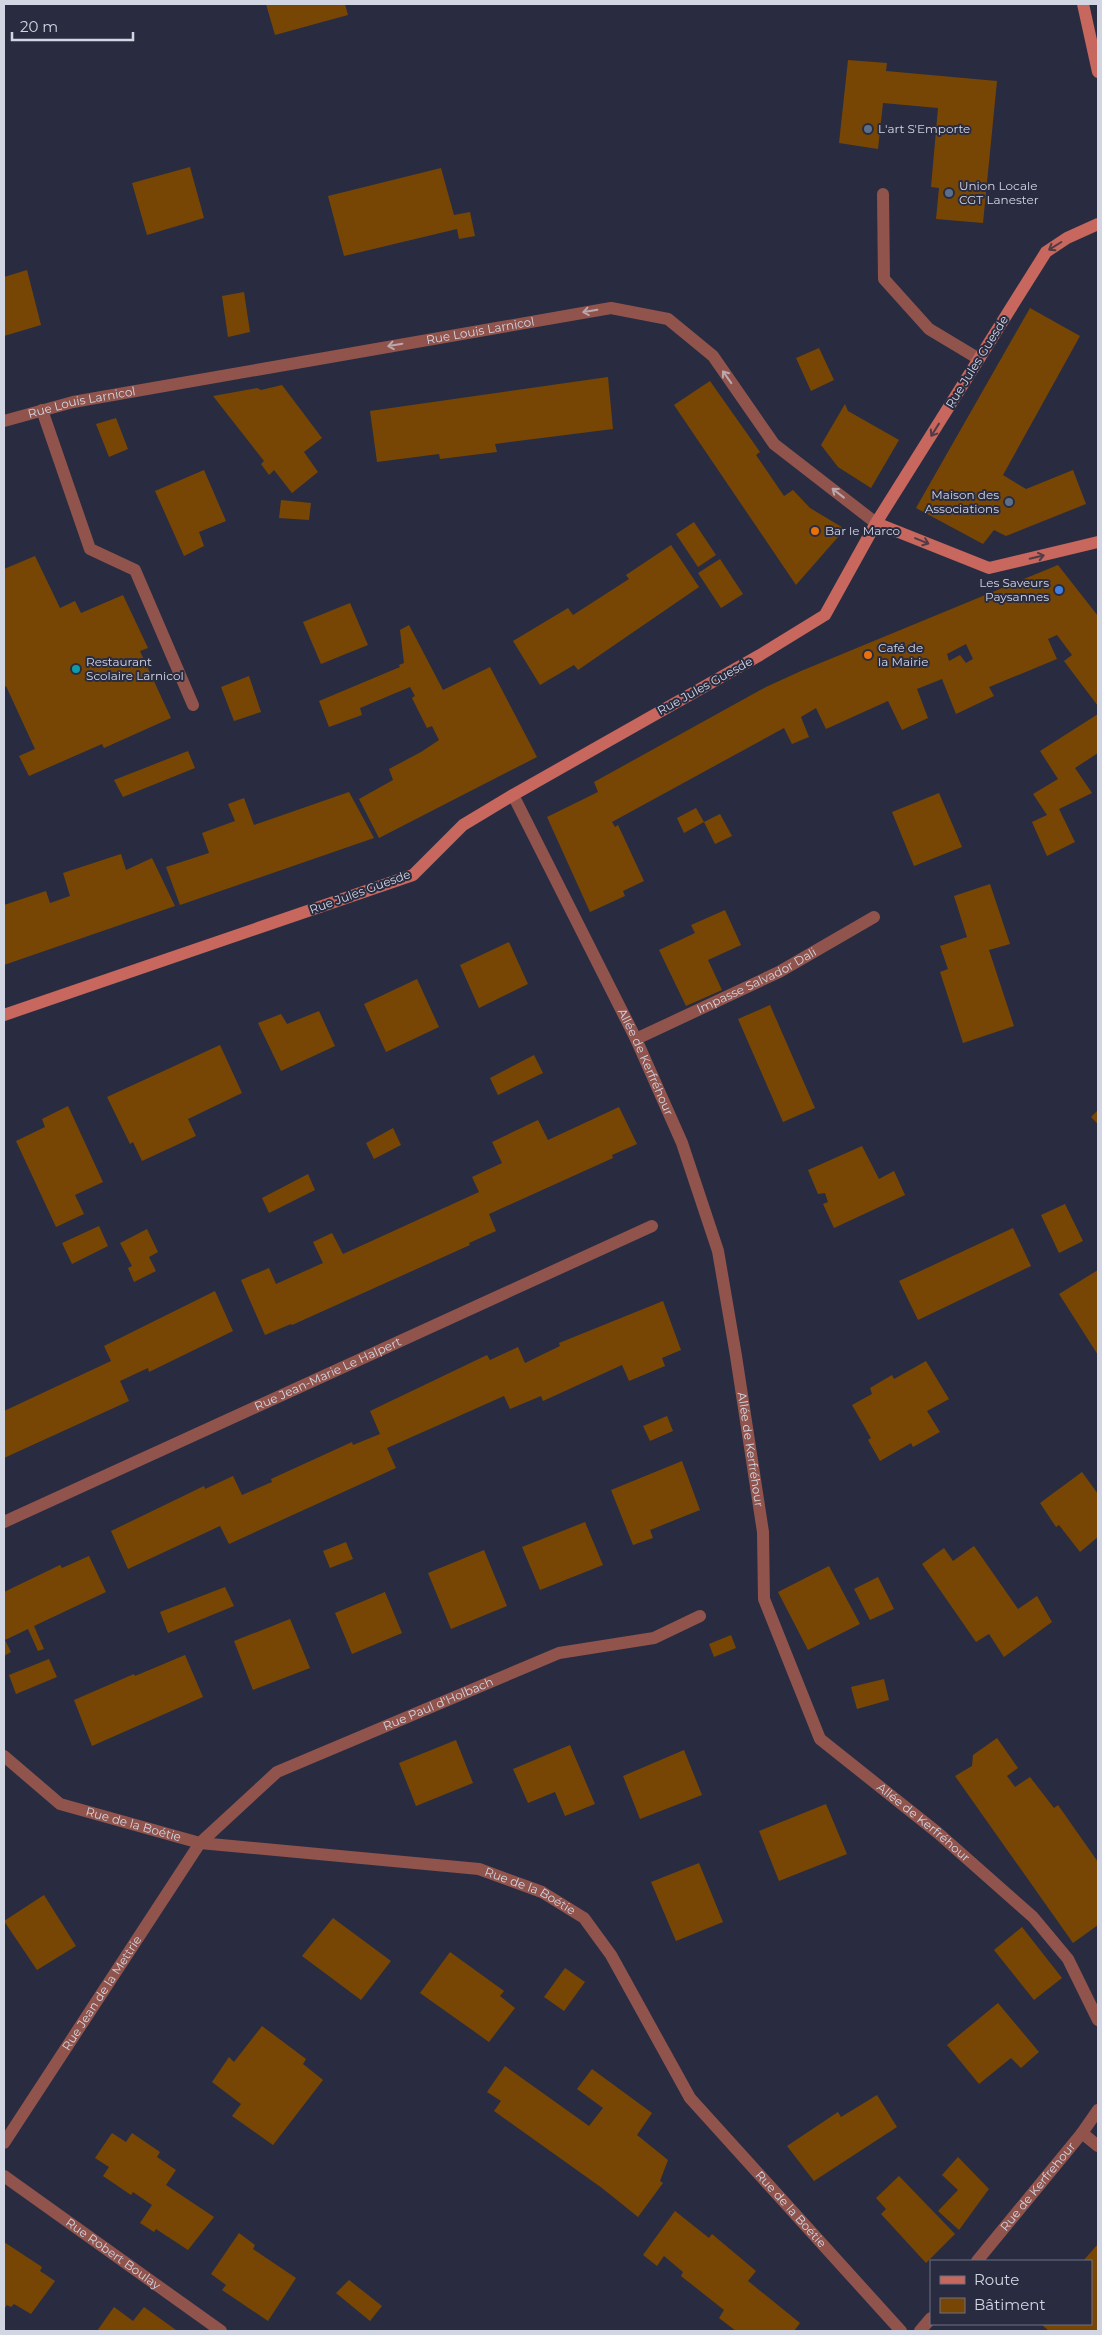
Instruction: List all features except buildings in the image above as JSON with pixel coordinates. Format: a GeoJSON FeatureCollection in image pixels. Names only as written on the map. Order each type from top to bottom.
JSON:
{"type":"FeatureCollection","features":[{"type":"Feature","properties":{"kind":"street"},"geometry":{"type":"LineString","coordinates":[[1083,4],[1098,72]]}},
{"type":"Feature","properties":{"kind":"street"},"geometry":{"type":"LineString","coordinates":[[883,194],[884,279],[929,329],[980,359]]}},
{"type":"Feature","properties":{"kind":"street","name":"Rue Jules Guesde"},"geometry":{"type":"LineString","coordinates":[[4,1014],[413,875],[464,825],[513,795],[760,655],[825,615],[876,523],[1046,252],[1067,238],[1098,224]]}},
{"type":"Feature","properties":{"kind":"street","name":"Rue Louis Larnicol"},"geometry":{"type":"LineString","coordinates":[[4,421],[73,402],[611,308],[668,319],[713,356],[774,444],[876,523]]}},
{"type":"Feature","properties":{"kind":"street"},"geometry":{"type":"LineString","coordinates":[[42,410],[90,549],[134,570],[193,705]]}},
{"type":"Feature","properties":{"kind":"street"},"geometry":{"type":"LineString","coordinates":[[876,523],[990,568],[1098,542]]}},
{"type":"Feature","properties":{"kind":"street","name":"Allée de Kerfréhour"},"geometry":{"type":"LineString","coordinates":[[513,795],[636,1039],[682,1143],[718,1251],[763,1532],[764,1599],[820,1739],[938,1833],[1034,1917],[1068,1959],[1098,2020]]}},
{"type":"Feature","properties":{"kind":"street","name":"Impasse Salvador Dali"},"geometry":{"type":"LineString","coordinates":[[636,1039],[779,972],[874,917]]}},
{"type":"Feature","properties":{"kind":"street","name":"Rue Jean-Marie Le Halpert"},"geometry":{"type":"LineString","coordinates":[[4,1522],[652,1226]]}},
{"type":"Feature","properties":{"kind":"street","name":"Rue Paul d'Holbach"},"geometry":{"type":"LineString","coordinates":[[200,1843],[277,1772],[559,1653],[654,1638],[700,1616]]}},
{"type":"Feature","properties":{"kind":"street","name":"Rue de la Boétie"},"geometry":{"type":"LineString","coordinates":[[4,1756],[60,1804],[200,1843],[479,1869],[542,1892],[584,1918],[611,1955],[690,2098],[900,2331]]}},
{"type":"Feature","properties":{"kind":"street","name":"Rue Jean de la Mettrie"},"geometry":{"type":"LineString","coordinates":[[4,2143],[200,1843]]}},
{"type":"Feature","properties":{"kind":"street","name":"Rue de Kerfrehour"},"geometry":{"type":"LineString","coordinates":[[978,2260],[1082,2133],[1098,2110]]}},
{"type":"Feature","properties":{"kind":"street"},"geometry":{"type":"LineString","coordinates":[[1082,2133],[1098,2146]]}},
{"type":"Feature","properties":{"kind":"street","name":"Rue Robert Boulay"},"geometry":{"type":"LineString","coordinates":[[4,2176],[222,2331]]}},
{"type":"Feature","properties":{"kind":"street"},"geometry":{"type":"LineString","coordinates":[[920,2331],[930,2319]]}},
{"type":"Feature","properties":{"kind":"place","name":"L'art S'Emporte"},"geometry":{"type":"Point","coordinates":[868,129]}},
{"type":"Feature","properties":{"kind":"place","name":"Union Locale CGT Lanester"},"geometry":{"type":"Point","coordinates":[949,193]}},
{"type":"Feature","properties":{"kind":"place","name":"Maison des Associations"},"geometry":{"type":"Point","coordinates":[1009,502]}},
{"type":"Feature","properties":{"kind":"place","name":"Bar le Marco"},"geometry":{"type":"Point","coordinates":[815,531]}},
{"type":"Feature","properties":{"kind":"place","name":"Les Saveurs Paysannes"},"geometry":{"type":"Point","coordinates":[1059,590]}},
{"type":"Feature","properties":{"kind":"place","name":"Café de la Mairie"},"geometry":{"type":"Point","coordinates":[868,655]}},
{"type":"Feature","properties":{"kind":"place","name":"Restaurant Scolaire Larnicol"},"geometry":{"type":"Point","coordinates":[76,669]}}]}
